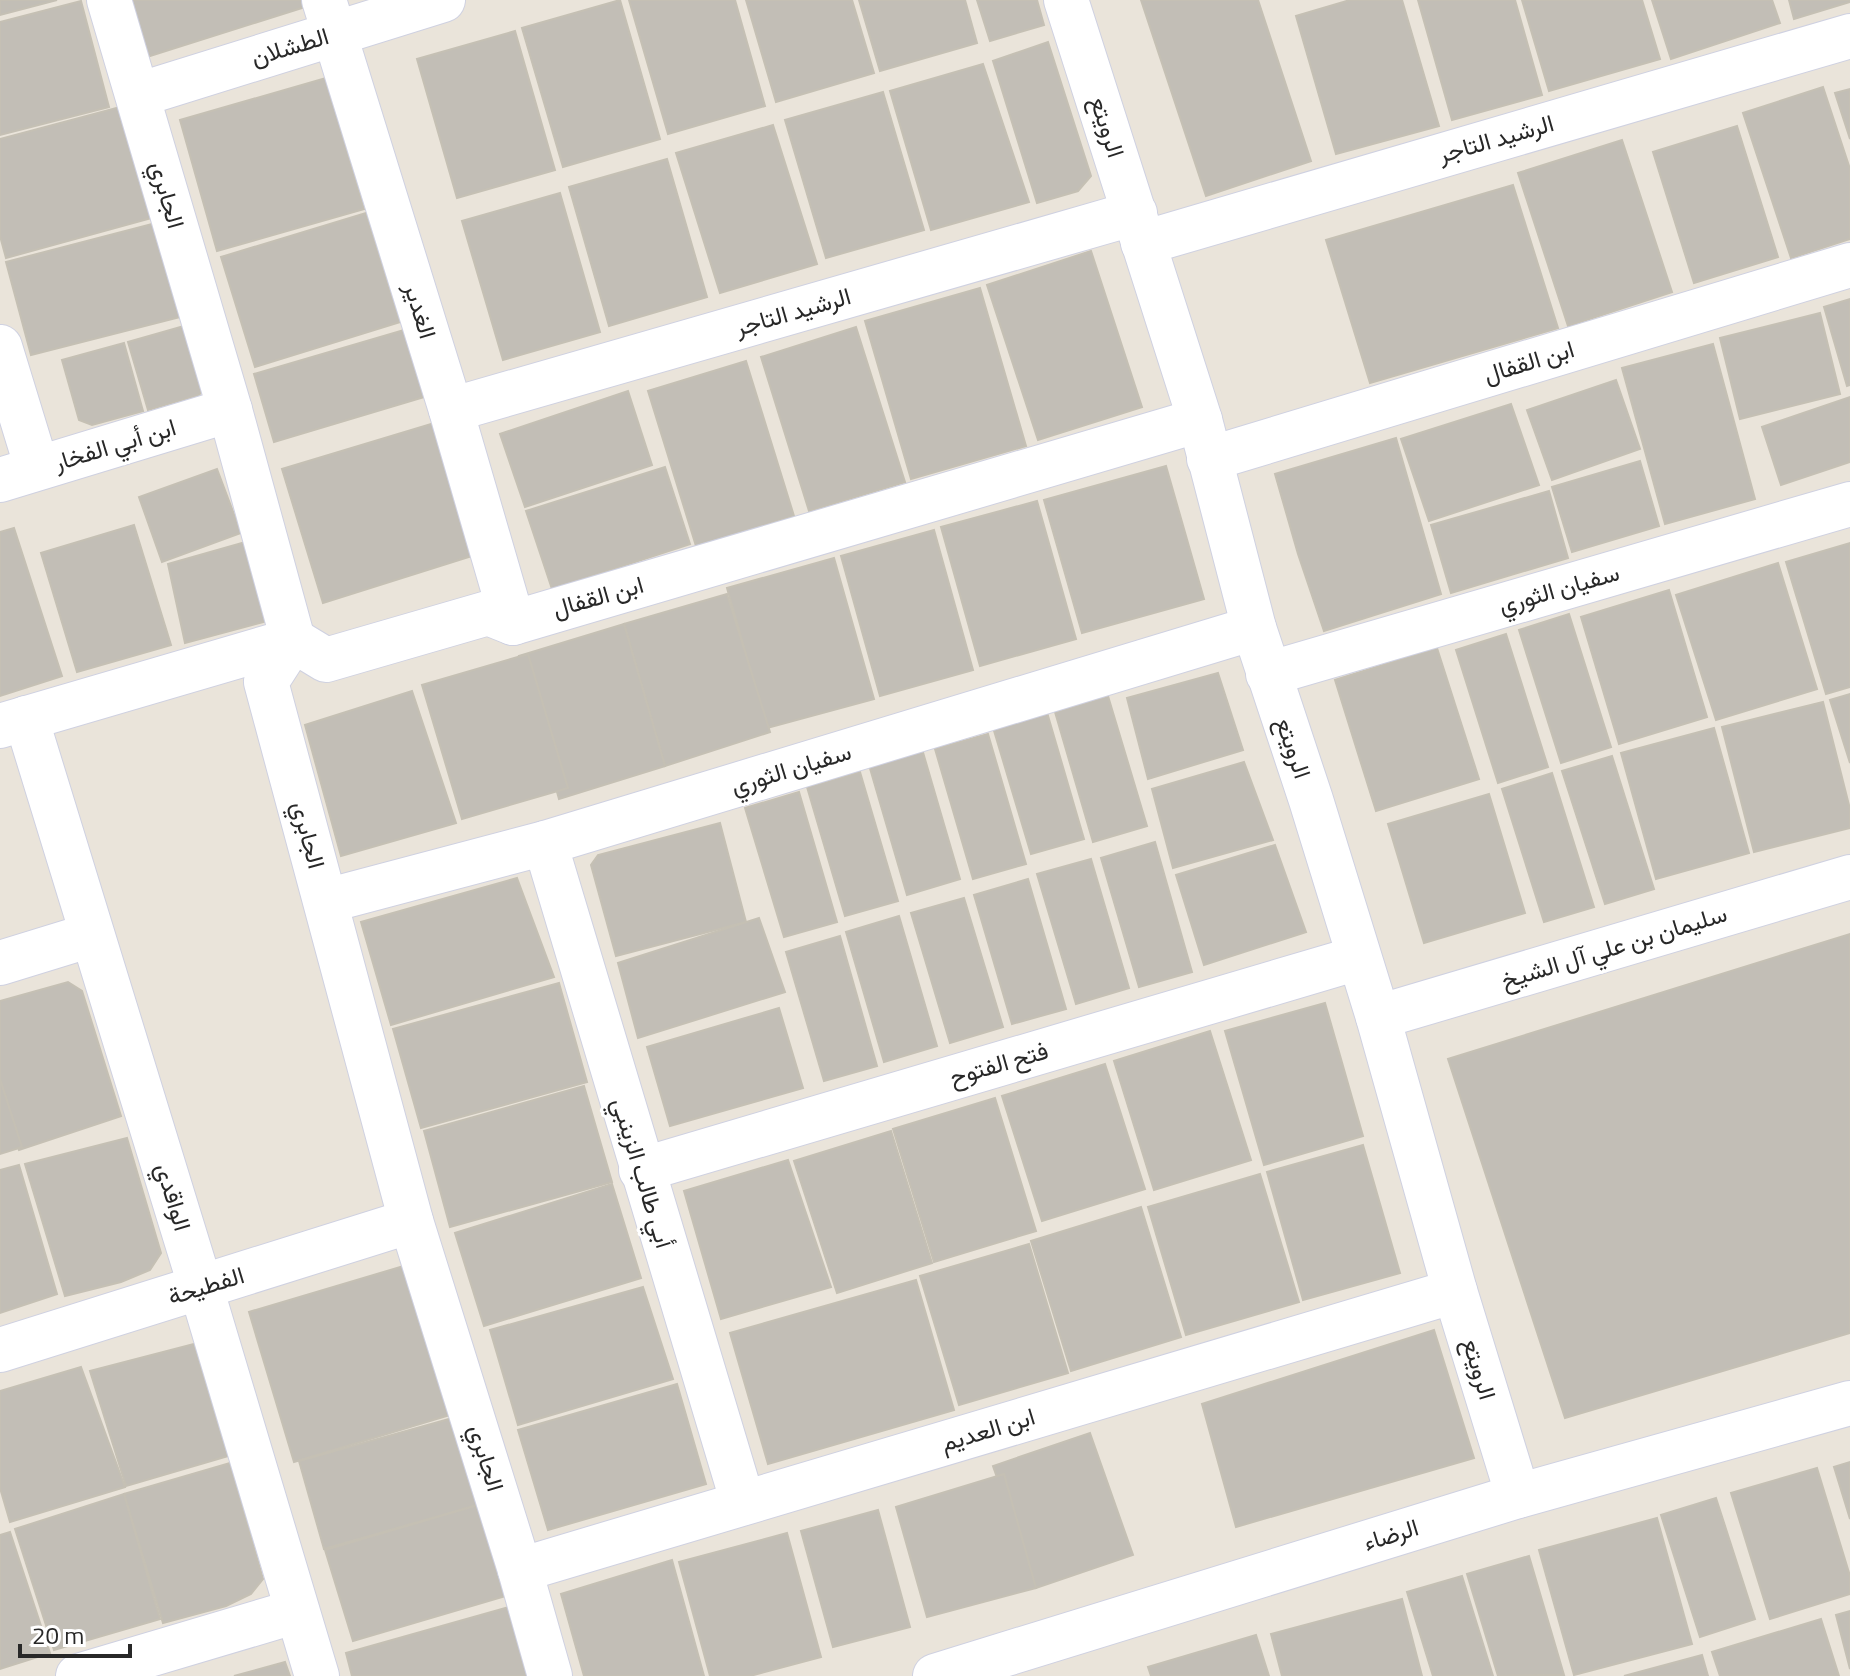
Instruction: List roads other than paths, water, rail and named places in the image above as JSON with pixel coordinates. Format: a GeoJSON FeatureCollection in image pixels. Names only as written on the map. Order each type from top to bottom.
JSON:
{"type":"FeatureCollection","features":[{"type":"Feature","properties":{"kind":"street","name":"الجابري"},"geometry":{"type":"LineString","coordinates":[[109,0],[230,410],[293,640],[266,682],[411,1221],[550,1676]]}},
{"type":"Feature","properties":{"kind":"street","name":"الطشلان"},"geometry":{"type":"LineString","coordinates":[[138,95],[329,17],[443,0]]}},
{"type":"Feature","properties":{"kind":"street","name":"الرويتع"},"geometry":{"type":"LineString","coordinates":[[1066,0],[1204,439],[1254,628],[1378,1017],[1455,1291],[1518,1496]]}},
{"type":"Feature","properties":{"kind":"street","name":"الغدير"},"geometry":{"type":"LineString","coordinates":[[329,17],[451,410],[513,623]]}},
{"type":"Feature","properties":{"kind":"street","name":"الرشيد التاجر"},"geometry":{"type":"LineString","coordinates":[[451,410],[1850,36]]}},
{"type":"Feature","properties":{"kind":"street","name":"ابن القفال"},"geometry":{"type":"LineString","coordinates":[[293,640],[326,660],[488,613],[513,623],[1850,265]]}},
{"type":"Feature","properties":{"kind":"street"},"geometry":{"type":"LineString","coordinates":[[0,347],[18,474]]}},
{"type":"Feature","properties":{"kind":"street","name":"ابن أبي الفخار"},"geometry":{"type":"LineString","coordinates":[[18,474],[230,410]]}},
{"type":"Feature","properties":{"kind":"street","name":"سفيان الثوري"},"geometry":{"type":"LineString","coordinates":[[1268,674],[1850,504]]}},
{"type":"Feature","properties":{"kind":"street","name":"سفيان الثوري"},"geometry":{"type":"LineString","coordinates":[[326,901],[545,843],[1254,628]]}},
{"type":"Feature","properties":{"kind":"street"},"geometry":{"type":"LineString","coordinates":[[13,722],[293,640]]}},
{"type":"Feature","properties":{"kind":"street","name":"الواقدي"},"geometry":{"type":"LineString","coordinates":[[13,722],[91,935],[317,1676]]}},
{"type":"Feature","properties":{"kind":"street","name":"أبي طالب الزينبي"},"geometry":{"type":"LineString","coordinates":[[545,843],[743,1503]]}},
{"type":"Feature","properties":{"kind":"street","name":"سليمان بن علي آل الشيخ"},"geometry":{"type":"LineString","coordinates":[[1378,1017],[1850,877]]}},
{"type":"Feature","properties":{"kind":"street"},"geometry":{"type":"LineString","coordinates":[[0,963],[91,935]]}},
{"type":"Feature","properties":{"kind":"street","name":"فتح الفتوح"},"geometry":{"type":"LineString","coordinates":[[641,1170],[1358,958]]}},
{"type":"Feature","properties":{"kind":"street","name":"الفطيحة"},"geometry":{"type":"LineString","coordinates":[[0,1350],[411,1221]]}},
{"type":"Feature","properties":{"kind":"street","name":"ابن العديم"},"geometry":{"type":"LineString","coordinates":[[520,1570],[1455,1291]]}},
{"type":"Feature","properties":{"kind":"street","name":"الرضاء"},"geometry":{"type":"LineString","coordinates":[[935,1676],[1518,1496],[1850,1403]]}},
{"type":"Feature","properties":{"kind":"street"},"geometry":{"type":"LineString","coordinates":[[78,1676],[297,1611]]}}]}
